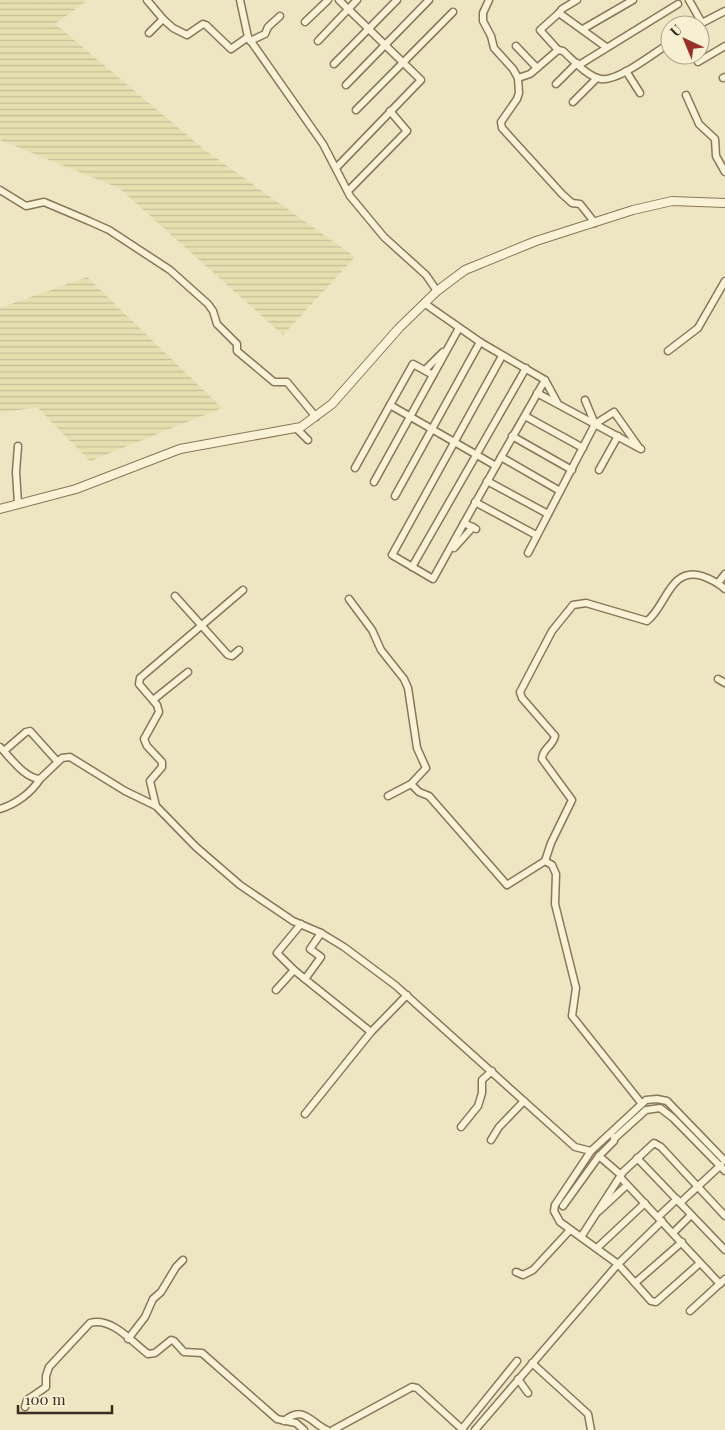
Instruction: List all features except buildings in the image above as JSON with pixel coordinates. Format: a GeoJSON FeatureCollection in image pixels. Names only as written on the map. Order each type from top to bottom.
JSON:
{"type":"FeatureCollection","features":[{"type":"Feature","properties":{"kind":"street"},"geometry":{"type":"LineString","coordinates":[[146,0],[173,28],[187,35],[203,24],[206,25],[231,49],[249,39],[265,34],[268,27],[280,16]]}},
{"type":"Feature","properties":{"kind":"street"},"geometry":{"type":"LineString","coordinates":[[240,0],[249,39],[323,144],[348,191],[384,236],[414,262],[437,291]]}},
{"type":"Feature","properties":{"kind":"street"},"geometry":{"type":"LineString","coordinates":[[305,22],[328,0]]}},
{"type":"Feature","properties":{"kind":"street"},"geometry":{"type":"LineString","coordinates":[[336,168],[420,80],[386,44],[339,0]]}},
{"type":"Feature","properties":{"kind":"street"},"geometry":{"type":"LineString","coordinates":[[318,41],[358,0]]}},
{"type":"Feature","properties":{"kind":"street"},"geometry":{"type":"LineString","coordinates":[[334,64],[397,0]]}},
{"type":"Feature","properties":{"kind":"street"},"geometry":{"type":"LineString","coordinates":[[346,84],[429,0]]}},
{"type":"Feature","properties":{"kind":"street"},"geometry":{"type":"LineString","coordinates":[[488,0],[482,18],[491,36],[492,44],[518,78],[519,92],[512,108],[501,122],[502,128],[562,194],[572,202],[580,204],[595,223]]}},
{"type":"Feature","properties":{"kind":"street"},"geometry":{"type":"LineString","coordinates":[[577,0],[562,8],[540,30],[558,50],[563,51],[597,78],[608,78],[626,71],[660,49]]}},
{"type":"Feature","properties":{"kind":"street"},"geometry":{"type":"LineString","coordinates":[[583,29],[633,0]]}},
{"type":"Feature","properties":{"kind":"street"},"geometry":{"type":"LineString","coordinates":[[556,84],[578,64],[677,2],[685,0]]}},
{"type":"Feature","properties":{"kind":"street"},"geometry":{"type":"LineString","coordinates":[[689,0],[696,15]]}},
{"type":"Feature","properties":{"kind":"street"},"geometry":{"type":"LineString","coordinates":[[710,19],[725,11]]}},
{"type":"Feature","properties":{"kind":"street"},"geometry":{"type":"LineString","coordinates":[[356,110],[453,12]]}},
{"type":"Feature","properties":{"kind":"street"},"geometry":{"type":"LineString","coordinates":[[559,13],[583,29],[606,48]]}},
{"type":"Feature","properties":{"kind":"street"},"geometry":{"type":"LineString","coordinates":[[148,33],[163,19]]}},
{"type":"Feature","properties":{"kind":"street"},"geometry":{"type":"LineString","coordinates":[[516,46],[537,68]]}},
{"type":"Feature","properties":{"kind":"street"},"geometry":{"type":"LineString","coordinates":[[710,55],[725,46]]}},
{"type":"Feature","properties":{"kind":"street"},"geometry":{"type":"LineString","coordinates":[[518,78],[530,74],[558,50]]}},
{"type":"Feature","properties":{"kind":"street"},"geometry":{"type":"LineString","coordinates":[[626,71],[640,93]]}},
{"type":"Feature","properties":{"kind":"street"},"geometry":{"type":"LineString","coordinates":[[574,102],[597,78]]}},
{"type":"Feature","properties":{"kind":"street"},"geometry":{"type":"LineString","coordinates":[[686,95],[699,124],[715,140],[716,156],[725,172]]}},
{"type":"Feature","properties":{"kind":"street"},"geometry":{"type":"LineString","coordinates":[[348,191],[407,131],[390,111]]}},
{"type":"Feature","properties":{"kind":"street"},"geometry":{"type":"LineString","coordinates":[[0,190],[26,206],[44,202],[89,220],[109,230],[170,270],[208,304],[213,311],[217,324],[237,344],[237,351],[274,382],[287,382],[316,416]]}},
{"type":"Feature","properties":{"kind":"street"},"geometry":{"type":"LineString","coordinates":[[0,509],[76,489],[180,449],[296,428],[332,404],[424,303],[454,276],[478,264],[536,241],[633,210],[672,201],[724,202]]}},
{"type":"Feature","properties":{"kind":"street"},"geometry":{"type":"LineString","coordinates":[[668,351],[698,328],[725,281]]}},
{"type":"Feature","properties":{"kind":"street"},"geometry":{"type":"LineString","coordinates":[[424,303],[480,342],[544,380],[557,402]]}},
{"type":"Feature","properties":{"kind":"street"},"geometry":{"type":"LineString","coordinates":[[374,482],[459,328]]}},
{"type":"Feature","properties":{"kind":"street"},"geometry":{"type":"LineString","coordinates":[[395,496],[480,342]]}},
{"type":"Feature","properties":{"kind":"street"},"geometry":{"type":"LineString","coordinates":[[425,370],[449,346]]}},
{"type":"Feature","properties":{"kind":"street"},"geometry":{"type":"LineString","coordinates":[[502,356],[393,551],[393,557],[412,568],[432,579],[448,554],[544,380]]}},
{"type":"Feature","properties":{"kind":"street"},"geometry":{"type":"LineString","coordinates":[[355,468],[414,364],[433,375]]}},
{"type":"Feature","properties":{"kind":"street"},"geometry":{"type":"LineString","coordinates":[[412,568],[526,368]]}},
{"type":"Feature","properties":{"kind":"street"},"geometry":{"type":"LineString","coordinates":[[528,553],[595,424],[614,412],[640,449],[618,436],[595,424],[557,402],[537,393]]}},
{"type":"Feature","properties":{"kind":"street"},"geometry":{"type":"LineString","coordinates":[[585,400],[595,424]]}},
{"type":"Feature","properties":{"kind":"street"},"geometry":{"type":"LineString","coordinates":[[390,405],[454,440],[496,466]]}},
{"type":"Feature","properties":{"kind":"street"},"geometry":{"type":"LineString","coordinates":[[524,416],[583,448]]}},
{"type":"Feature","properties":{"kind":"street"},"geometry":{"type":"LineString","coordinates":[[296,428],[308,440]]}},
{"type":"Feature","properties":{"kind":"street"},"geometry":{"type":"LineString","coordinates":[[512,436],[572,470]]}},
{"type":"Feature","properties":{"kind":"street"},"geometry":{"type":"LineString","coordinates":[[599,470],[618,436]]}},
{"type":"Feature","properties":{"kind":"street"},"geometry":{"type":"LineString","coordinates":[[18,446],[16,472],[18,504]]}},
{"type":"Feature","properties":{"kind":"street"},"geometry":{"type":"LineString","coordinates":[[501,458],[560,492]]}},
{"type":"Feature","properties":{"kind":"street"},"geometry":{"type":"LineString","coordinates":[[487,481],[548,514]]}},
{"type":"Feature","properties":{"kind":"street"},"geometry":{"type":"LineString","coordinates":[[475,502],[536,535]]}},
{"type":"Feature","properties":{"kind":"street"},"geometry":{"type":"LineString","coordinates":[[448,554],[474,528],[464,523]]}},
{"type":"Feature","properties":{"kind":"street"},"geometry":{"type":"LineString","coordinates":[[411,784],[420,792],[429,796],[507,885],[545,861],[551,843],[572,800],[542,759],[544,752],[553,742],[555,736],[522,698],[520,692],[552,631],[573,605],[577,604],[586,604],[609,610],[645,622],[650,618],[674,584],[685,575],[697,574],[718,583],[725,589]]}},
{"type":"Feature","properties":{"kind":"street"},"geometry":{"type":"LineString","coordinates":[[718,583],[725,574]]}},
{"type":"Feature","properties":{"kind":"street"},"geometry":{"type":"LineString","coordinates":[[156,806],[150,781],[162,767],[162,762],[145,744],[144,738],[159,715],[157,705],[139,684],[141,676],[243,590]]}},
{"type":"Feature","properties":{"kind":"street"},"geometry":{"type":"LineString","coordinates":[[175,596],[230,656],[239,650]]}},
{"type":"Feature","properties":{"kind":"street"},"geometry":{"type":"LineString","coordinates":[[349,599],[372,630],[380,650],[404,679],[408,688],[417,748],[426,768],[411,784],[388,796]]}},
{"type":"Feature","properties":{"kind":"street"},"geometry":{"type":"LineString","coordinates":[[153,700],[188,672]]}},
{"type":"Feature","properties":{"kind":"street"},"geometry":{"type":"LineString","coordinates":[[718,678],[725,683]]}},
{"type":"Feature","properties":{"kind":"street"},"geometry":{"type":"LineString","coordinates":[[40,779],[28,774],[2,749],[25,732],[30,731],[57,761]]}},
{"type":"Feature","properties":{"kind":"street"},"geometry":{"type":"LineString","coordinates":[[0,809],[22,798],[36,786],[57,761],[64,757],[70,757],[125,791],[156,806],[196,847],[240,885],[300,924],[321,933],[406,995],[575,1147],[591,1151]]}},
{"type":"Feature","properties":{"kind":"street"},"geometry":{"type":"LineString","coordinates":[[545,861],[552,865],[556,874],[555,904],[576,988],[572,1016],[642,1104]]}},
{"type":"Feature","properties":{"kind":"street"},"geometry":{"type":"LineString","coordinates":[[300,924],[277,953],[304,979],[371,1032]]}},
{"type":"Feature","properties":{"kind":"street"},"geometry":{"type":"LineString","coordinates":[[304,979],[321,957],[310,949],[321,933]]}},
{"type":"Feature","properties":{"kind":"street"},"geometry":{"type":"LineString","coordinates":[[276,990],[294,970]]}},
{"type":"Feature","properties":{"kind":"street"},"geometry":{"type":"LineString","coordinates":[[305,1114],[371,1032],[406,995]]}},
{"type":"Feature","properties":{"kind":"street"},"geometry":{"type":"LineString","coordinates":[[462,1127],[478,1106],[482,1093],[482,1080],[492,1071]]}},
{"type":"Feature","properties":{"kind":"street"},"geometry":{"type":"LineString","coordinates":[[563,1206],[613,1135],[642,1104],[651,1099],[667,1101],[724,1165]]}},
{"type":"Feature","properties":{"kind":"street"},"geometry":{"type":"LineString","coordinates":[[491,1140],[499,1126],[524,1101]]}},
{"type":"Feature","properties":{"kind":"street"},"geometry":{"type":"LineString","coordinates":[[700,1263],[656,1302],[651,1301],[618,1264],[570,1230],[557,1217],[555,1205],[591,1151],[646,1110],[660,1108],[724,1165]]}},
{"type":"Feature","properties":{"kind":"street"},"geometry":{"type":"LineString","coordinates":[[597,1214],[599,1206],[620,1176],[654,1143],[725,1216]]}},
{"type":"Feature","properties":{"kind":"street"},"geometry":{"type":"LineString","coordinates":[[599,1156],[620,1176],[700,1263],[722,1282],[690,1311]]}},
{"type":"Feature","properties":{"kind":"street"},"geometry":{"type":"LineString","coordinates":[[637,1158],[725,1250]]}},
{"type":"Feature","properties":{"kind":"street"},"geometry":{"type":"LineString","coordinates":[[475,1430],[618,1264],[660,1219],[678,1201],[724,1165]]}},
{"type":"Feature","properties":{"kind":"street"},"geometry":{"type":"LineString","coordinates":[[581,1238],[597,1214],[627,1185]]}},
{"type":"Feature","properties":{"kind":"street"},"geometry":{"type":"LineString","coordinates":[[597,1248],[645,1203]]}},
{"type":"Feature","properties":{"kind":"street"},"geometry":{"type":"LineString","coordinates":[[673,1233],[691,1215]]}},
{"type":"Feature","properties":{"kind":"street"},"geometry":{"type":"LineString","coordinates":[[516,1272],[523,1275],[533,1270],[570,1230]]}},
{"type":"Feature","properties":{"kind":"street"},"geometry":{"type":"LineString","coordinates":[[635,1283],[682,1242]]}},
{"type":"Feature","properties":{"kind":"street"},"geometry":{"type":"LineString","coordinates":[[128,1339],[145,1317],[153,1299],[161,1292],[176,1267],[183,1260]]}},
{"type":"Feature","properties":{"kind":"street"},"geometry":{"type":"LineString","coordinates":[[25,1407],[27,1400],[46,1387],[46,1376],[49,1368],[90,1323],[108,1323],[148,1354],[155,1353],[170,1340],[174,1341],[184,1352],[202,1353],[277,1419],[296,1423],[304,1430]]}},
{"type":"Feature","properties":{"kind":"street"},"geometry":{"type":"LineString","coordinates":[[332,1430],[412,1387],[417,1388],[462,1430],[517,1361]]}},
{"type":"Feature","properties":{"kind":"street"},"geometry":{"type":"LineString","coordinates":[[532,1363],[588,1414],[591,1430]]}},
{"type":"Feature","properties":{"kind":"street"},"geometry":{"type":"LineString","coordinates":[[518,1379],[528,1393]]}},
{"type":"Feature","properties":{"kind":"street"},"geometry":{"type":"LineString","coordinates":[[284,1421],[297,1413],[303,1413],[328,1430]]}},
{"type":"Feature","properties":{"kind":"shaded area"},"geometry":{"type":"Polygon","coordinates":[[[0,0],[88,0],[55,24],[206,151],[355,257],[283,335],[119,188],[0,140],[0,0]]]}},
{"type":"Feature","properties":{"kind":"shaded area"},"geometry":{"type":"Polygon","coordinates":[[[87,277],[222,408],[90,461],[37,407],[0,413],[0,308],[87,277]]]}}]}
